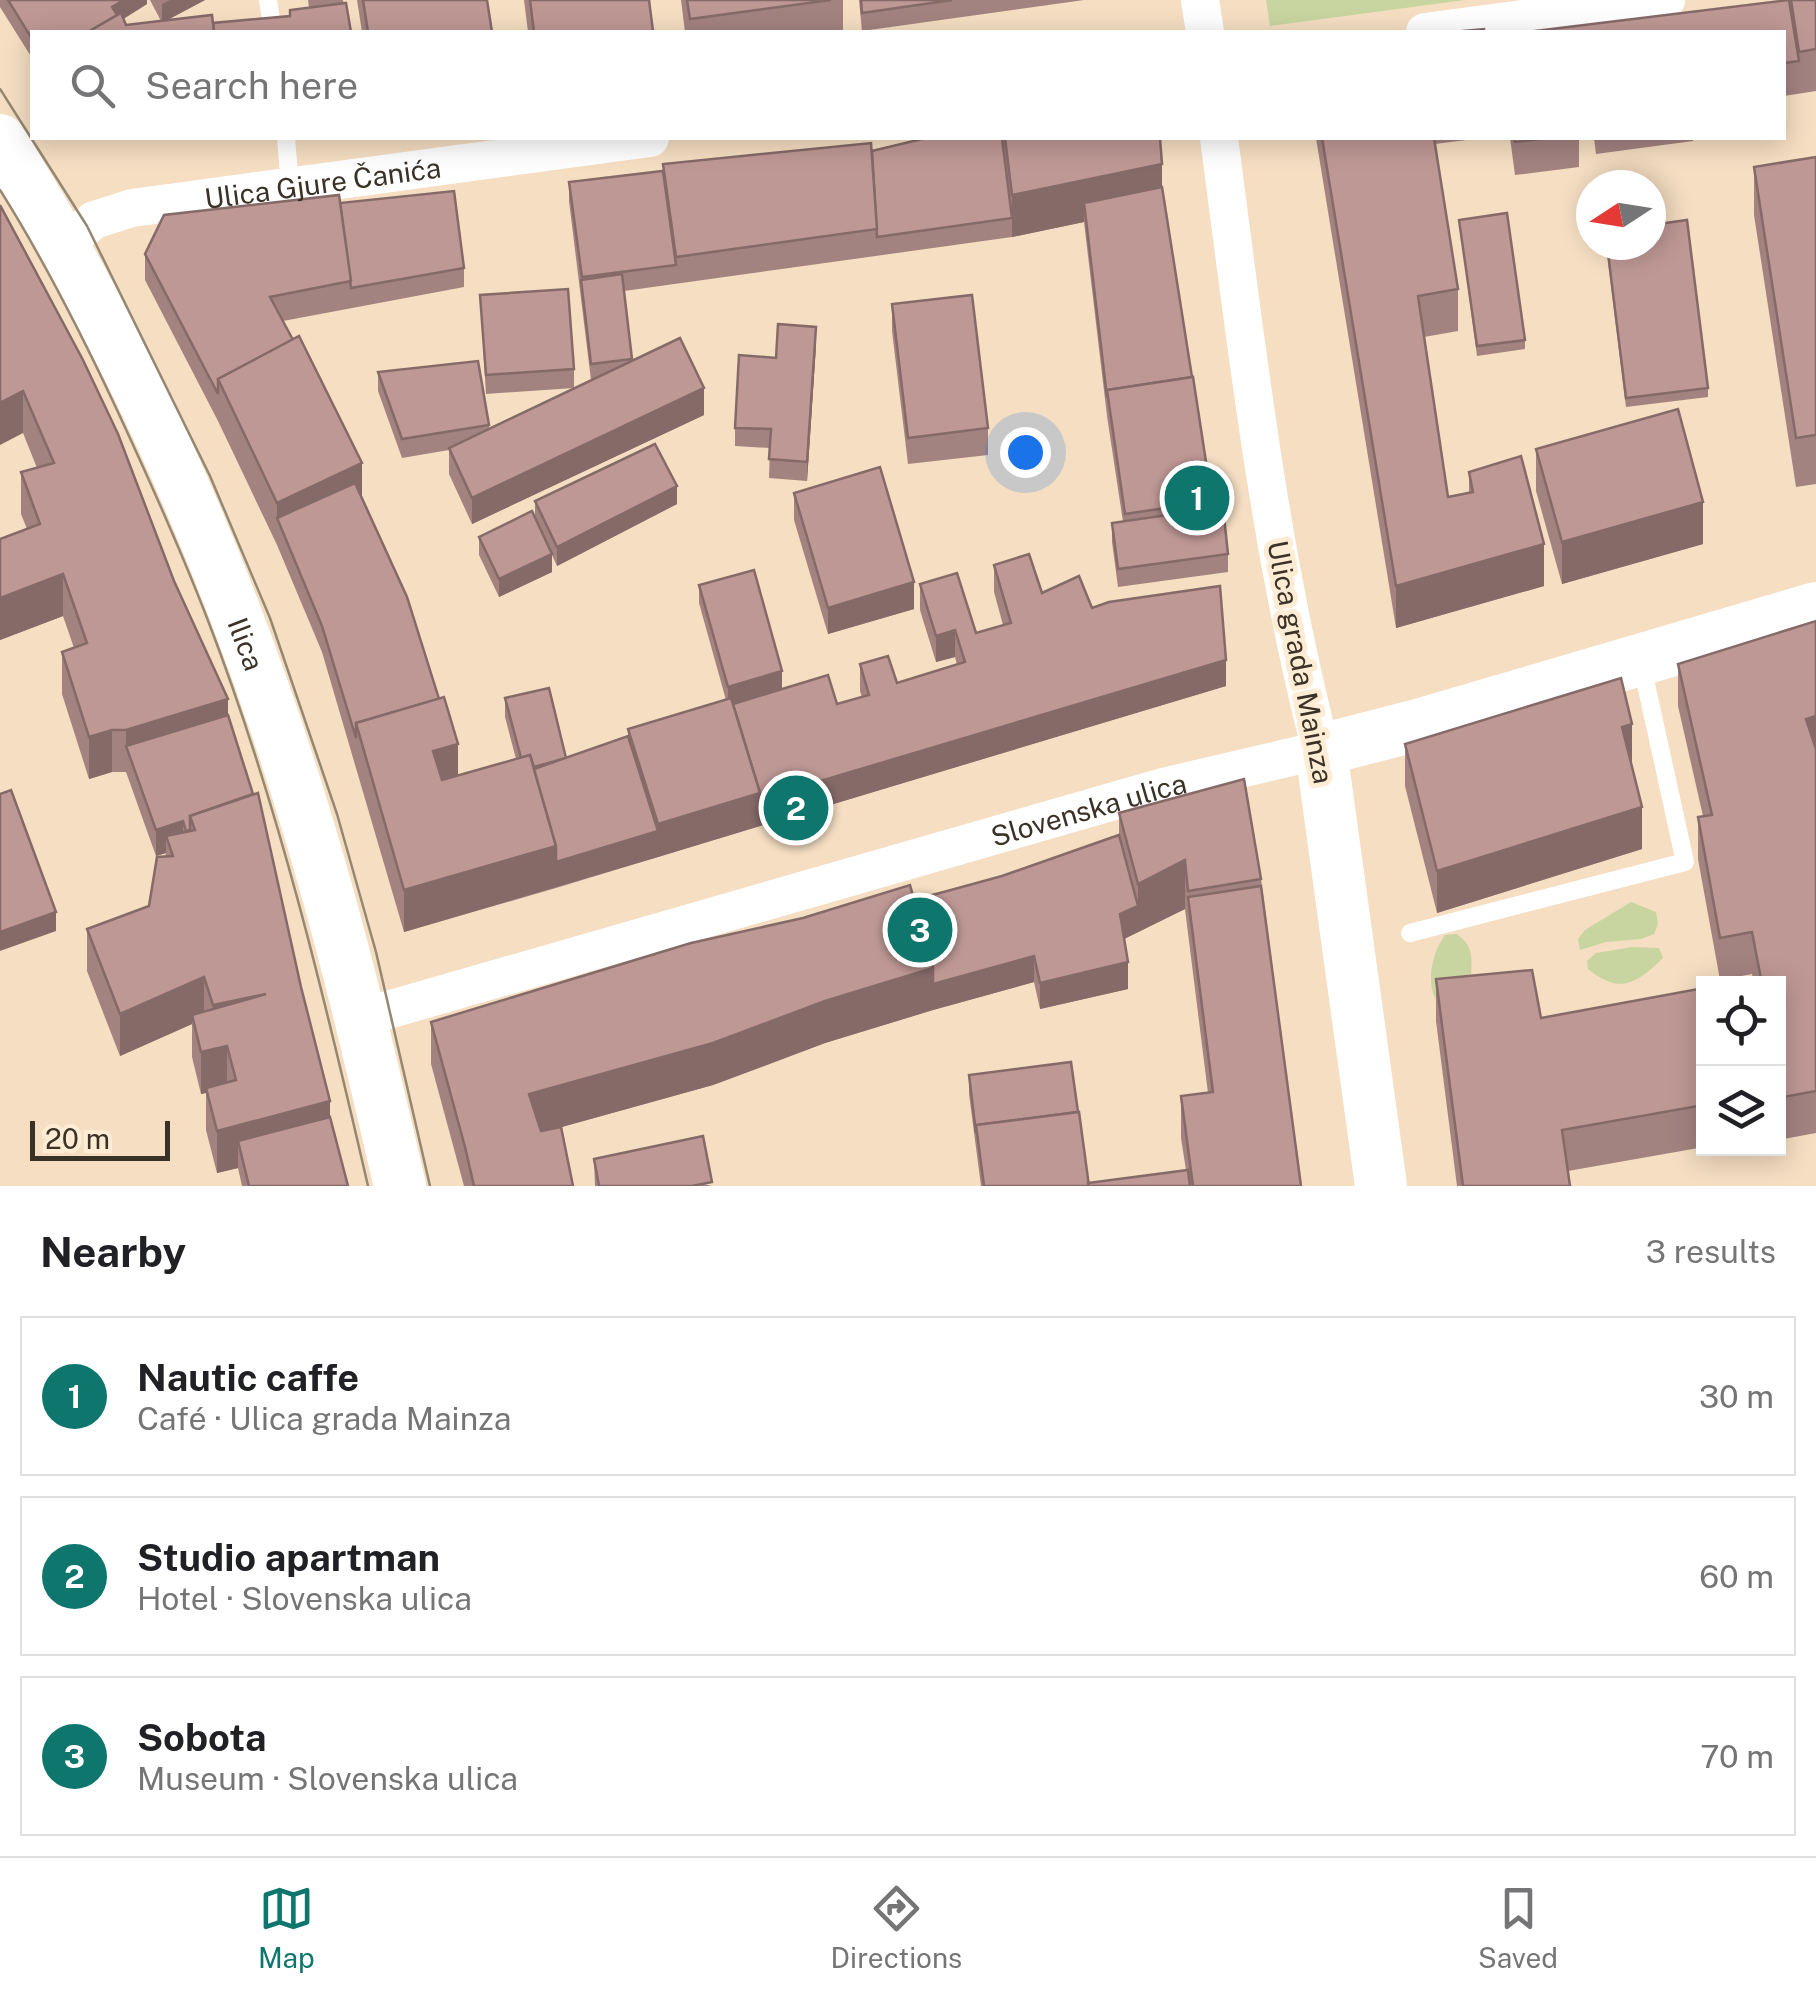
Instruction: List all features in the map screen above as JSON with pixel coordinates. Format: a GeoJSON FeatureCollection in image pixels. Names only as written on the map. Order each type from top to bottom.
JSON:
{"type":"FeatureCollection","features":[{"type":"Feature","properties":{"kind":"main road","name":"Ilica"},"geometry":{"type":"LineString","coordinates":[[0,140],[119,349],[177,474],[239,624],[303,810],[360,1018],[400,1186]]}},
{"type":"Feature","properties":{"kind":"main road","name":"Slovenska ulica"},"geometry":{"type":"LineString","coordinates":[[1320,750],[1816,608]]}},
{"type":"Feature","properties":{"kind":"main road","name":"Ulica grada Mainza"},"geometry":{"type":"LineString","coordinates":[[1320,750],[1381,1186]]}},
{"type":"Feature","properties":{"kind":"street"},"geometry":{"type":"LineString","coordinates":[[1200,0],[1204,30]]}},
{"type":"Feature","properties":{"kind":"street"},"geometry":{"type":"LineString","coordinates":[[1440,30],[1666,0]]}},
{"type":"Feature","properties":{"kind":"street","name":"Ulica Gjure Čanića"},"geometry":{"type":"LineString","coordinates":[[63,245],[94,220],[119,211],[635,140]]}},
{"type":"Feature","properties":{"kind":"street","name":"Ulica grada Mainza"},"geometry":{"type":"LineString","coordinates":[[1219,140],[1256,418],[1295,648],[1320,750]]}},
{"type":"Feature","properties":{"kind":"street","name":"Slovenska ulica"},"geometry":{"type":"LineString","coordinates":[[360,1018],[1162,787],[1320,750]]}},
{"type":"Feature","properties":{"kind":"lane"},"geometry":{"type":"LineString","coordinates":[[268,0],[273,30]]}},
{"type":"Feature","properties":{"kind":"lane"},"geometry":{"type":"LineString","coordinates":[[286,140],[290,186]]}},
{"type":"Feature","properties":{"kind":"lane"},"geometry":{"type":"LineString","coordinates":[[1410,933],[1684,862],[1641,659]]}},
{"type":"Feature","properties":{"kind":"green space"},"geometry":{"type":"Polygon","coordinates":[[[1266,0],[1465,0],[1270,26],[1266,0]]]}},
{"type":"Feature","properties":{"kind":"green space"},"geometry":{"type":"Polygon","coordinates":[[[1631,902],[1656,912],[1658,924],[1654,934],[1580,950],[1578,939],[1585,930],[1631,902]]]}},
{"type":"Feature","properties":{"kind":"green space"},"geometry":{"type":"Polygon","coordinates":[[[1456,934],[1469,948],[1471,979],[1441,1007],[1432,990],[1433,961],[1445,935],[1456,934]]]}},
{"type":"Feature","properties":{"kind":"green space"},"geometry":{"type":"Polygon","coordinates":[[[1632,947],[1659,948],[1663,958],[1627,983],[1609,982],[1588,969],[1587,961],[1596,953],[1632,947]]]}},
{"type":"Feature","properties":{"kind":"building"},"geometry":{"type":"Polygon","coordinates":[[[8,0],[124,0],[112,7],[117,15],[91,30],[30,30],[30,36],[8,0]]]}},
{"type":"Feature","properties":{"kind":"building"},"geometry":{"type":"Polygon","coordinates":[[[363,0],[487,0],[492,30],[368,30],[363,0]]]}},
{"type":"Feature","properties":{"kind":"building"},"geometry":{"type":"Polygon","coordinates":[[[530,0],[649,0],[653,30],[534,30],[530,0]]]}},
{"type":"Feature","properties":{"kind":"building"},"geometry":{"type":"Polygon","coordinates":[[[687,0],[831,0],[690,19],[687,0]]]}},
{"type":"Feature","properties":{"kind":"building"},"geometry":{"type":"Polygon","coordinates":[[[861,0],[952,0],[862,13],[861,0]]]}},
{"type":"Feature","properties":{"kind":"building"},"geometry":{"type":"Polygon","coordinates":[[[1789,0],[1799,61],[1786,63],[1786,30],[1543,30],[1789,0]]]}},
{"type":"Feature","properties":{"kind":"building"},"geometry":{"type":"Polygon","coordinates":[[[1791,0],[1816,0],[1816,49],[1799,52],[1791,0]]]}},
{"type":"Feature","properties":{"kind":"building"},"geometry":{"type":"Polygon","coordinates":[[[346,3],[351,30],[214,30],[213,23],[290,16],[290,10],[346,3]]]}},
{"type":"Feature","properties":{"kind":"building"},"geometry":{"type":"Polygon","coordinates":[[[121,13],[126,25],[212,15],[214,30],[91,30],[121,13]]]}},
{"type":"Feature","properties":{"kind":"building"},"geometry":{"type":"Polygon","coordinates":[[[918,140],[1002,140],[1012,218],[877,237],[872,151],[918,140]]]}},
{"type":"Feature","properties":{"kind":"building"},"geometry":{"type":"Polygon","coordinates":[[[1005,140],[1160,140],[1162,164],[1012,195],[1005,140]]]}},
{"type":"Feature","properties":{"kind":"building"},"geometry":{"type":"Polygon","coordinates":[[[1322,140],[1434,140],[1458,289],[1418,296],[1448,497],[1473,492],[1469,472],[1521,456],[1544,544],[1396,586],[1322,140]]]}},
{"type":"Feature","properties":{"kind":"building"},"geometry":{"type":"Polygon","coordinates":[[[871,143],[877,229],[676,257],[663,164],[871,143]]]}},
{"type":"Feature","properties":{"kind":"building"},"geometry":{"type":"Polygon","coordinates":[[[1816,157],[1816,435],[1796,438],[1754,167],[1816,157]]]}},
{"type":"Feature","properties":{"kind":"building"},"geometry":{"type":"Polygon","coordinates":[[[663,171],[676,265],[582,277],[569,182],[663,171]]]}},
{"type":"Feature","properties":{"kind":"building"},"geometry":{"type":"Polygon","coordinates":[[[1162,187],[1192,377],[1107,390],[1107,397],[1084,203],[1162,187]]]}},
{"type":"Feature","properties":{"kind":"building"},"geometry":{"type":"Polygon","coordinates":[[[454,191],[464,268],[351,288],[340,203],[454,191]]]}},
{"type":"Feature","properties":{"kind":"building"},"geometry":{"type":"Polygon","coordinates":[[[339,195],[351,281],[270,297],[293,340],[218,379],[218,394],[145,254],[164,215],[339,195]]]}},
{"type":"Feature","properties":{"kind":"building"},"geometry":{"type":"Polygon","coordinates":[[[0,205],[118,434],[174,581],[228,699],[126,730],[89,737],[62,652],[87,643],[63,574],[0,598],[0,539],[40,524],[21,472],[54,463],[23,391],[0,403],[0,205]]]}},
{"type":"Feature","properties":{"kind":"building"},"geometry":{"type":"Polygon","coordinates":[[[1507,213],[1525,340],[1477,346],[1459,220],[1507,213]]]}},
{"type":"Feature","properties":{"kind":"building"},"geometry":{"type":"Polygon","coordinates":[[[1687,220],[1708,388],[1626,398],[1609,260],[1666,260],[1666,223],[1687,220]]]}},
{"type":"Feature","properties":{"kind":"building"},"geometry":{"type":"Polygon","coordinates":[[[622,274],[632,359],[591,364],[581,280],[622,274]]]}},
{"type":"Feature","properties":{"kind":"building"},"geometry":{"type":"Polygon","coordinates":[[[568,289],[574,369],[486,375],[480,295],[568,289]]]}},
{"type":"Feature","properties":{"kind":"building"},"geometry":{"type":"Polygon","coordinates":[[[972,295],[988,428],[908,438],[892,304],[972,295]]]}},
{"type":"Feature","properties":{"kind":"building"},"geometry":{"type":"Polygon","coordinates":[[[778,324],[816,327],[807,462],[769,459],[771,429],[735,428],[739,355],[776,358],[778,324]]]}},
{"type":"Feature","properties":{"kind":"building"},"geometry":{"type":"Polygon","coordinates":[[[299,336],[362,463],[277,503],[218,379],[299,336]]]}},
{"type":"Feature","properties":{"kind":"building"},"geometry":{"type":"Polygon","coordinates":[[[680,338],[704,388],[472,498],[449,448],[680,338]]]}},
{"type":"Feature","properties":{"kind":"building"},"geometry":{"type":"Polygon","coordinates":[[[478,361],[489,425],[402,439],[378,372],[478,361]]]}},
{"type":"Feature","properties":{"kind":"building"},"geometry":{"type":"Polygon","coordinates":[[[1193,377],[1212,501],[1125,514],[1107,390],[1193,377]]]}},
{"type":"Feature","properties":{"kind":"building"},"geometry":{"type":"Polygon","coordinates":[[[1678,409],[1703,502],[1562,542],[1536,449],[1678,409]]]}},
{"type":"Feature","properties":{"kind":"building"},"geometry":{"type":"Polygon","coordinates":[[[655,444],[677,486],[557,547],[535,501],[655,444]]]}},
{"type":"Feature","properties":{"kind":"building"},"geometry":{"type":"Polygon","coordinates":[[[880,467],[914,582],[828,608],[794,493],[880,467]]]}},
{"type":"Feature","properties":{"kind":"building"},"geometry":{"type":"Polygon","coordinates":[[[355,483],[407,597],[439,699],[356,723],[356,738],[322,626],[277,518],[355,483]]]}},
{"type":"Feature","properties":{"kind":"building"},"geometry":{"type":"Polygon","coordinates":[[[1223,507],[1228,554],[1118,569],[1112,523],[1223,507]]]}},
{"type":"Feature","properties":{"kind":"building"},"geometry":{"type":"Polygon","coordinates":[[[532,511],[552,554],[499,579],[479,537],[532,511]]]}},
{"type":"Feature","properties":{"kind":"building"},"geometry":{"type":"Polygon","coordinates":[[[1029,554],[1042,593],[1079,576],[1092,608],[1109,602],[1220,586],[1226,660],[760,799],[733,704],[828,675],[837,704],[869,695],[860,664],[888,656],[897,683],[965,662],[955,630],[936,636],[920,584],[957,573],[976,633],[1011,623],[994,565],[1029,554]]]}},
{"type":"Feature","properties":{"kind":"building"},"geometry":{"type":"Polygon","coordinates":[[[754,570],[782,671],[728,687],[699,585],[754,570]]]}},
{"type":"Feature","properties":{"kind":"building"},"geometry":{"type":"Polygon","coordinates":[[[1816,621],[1816,716],[1806,719],[1816,749],[1816,1091],[1786,1097],[1786,976],[1760,976],[1752,932],[1720,938],[1698,817],[1712,815],[1678,664],[1816,621]]]}},
{"type":"Feature","properties":{"kind":"building"},"geometry":{"type":"Polygon","coordinates":[[[1621,678],[1632,724],[1622,727],[1642,807],[1437,871],[1405,744],[1621,678]]]}},
{"type":"Feature","properties":{"kind":"building"},"geometry":{"type":"Polygon","coordinates":[[[549,688],[566,758],[534,767],[530,755],[521,758],[505,698],[549,688]]]}},
{"type":"Feature","properties":{"kind":"building"},"geometry":{"type":"Polygon","coordinates":[[[444,697],[458,744],[433,751],[442,780],[530,755],[556,846],[404,890],[356,723],[444,697]]]}},
{"type":"Feature","properties":{"kind":"building"},"geometry":{"type":"Polygon","coordinates":[[[731,698],[760,793],[658,824],[628,729],[731,698]]]}},
{"type":"Feature","properties":{"kind":"building"},"geometry":{"type":"Polygon","coordinates":[[[228,715],[253,794],[190,816],[190,830],[186,831],[183,821],[156,830],[126,746],[228,715]]]}},
{"type":"Feature","properties":{"kind":"building"},"geometry":{"type":"Polygon","coordinates":[[[628,736],[658,831],[556,862],[556,846],[534,769],[628,736]]]}},
{"type":"Feature","properties":{"kind":"building"},"geometry":{"type":"Polygon","coordinates":[[[1244,779],[1261,879],[1188,891],[1185,860],[1138,884],[1119,813],[1244,779]]]}},
{"type":"Feature","properties":{"kind":"building"},"geometry":{"type":"Polygon","coordinates":[[[11,790],[56,912],[0,932],[0,794],[11,790]]]}},
{"type":"Feature","properties":{"kind":"building"},"geometry":{"type":"Polygon","coordinates":[[[258,793],[330,1101],[217,1131],[206,1088],[236,1080],[227,1046],[201,1052],[192,1015],[266,994],[213,1005],[204,977],[120,1014],[87,929],[149,906],[157,857],[173,856],[166,836],[195,830],[190,816],[258,793]]]}},
{"type":"Feature","properties":{"kind":"building"},"geometry":{"type":"Polygon","coordinates":[[[1119,835],[1138,906],[1120,914],[1128,962],[1040,983],[1034,956],[933,984],[933,968],[914,900],[1002,876],[1119,835]]]}},
{"type":"Feature","properties":{"kind":"building"},"geometry":{"type":"Polygon","coordinates":[[[910,885],[933,968],[825,1001],[713,1043],[529,1094],[541,1131],[561,1127],[573,1186],[474,1186],[431,1022],[691,943],[803,918],[910,885]]]}},
{"type":"Feature","properties":{"kind":"building"},"geometry":{"type":"Polygon","coordinates":[[[1261,886],[1301,1186],[1193,1186],[1181,1096],[1213,1092],[1188,897],[1261,886]]]}},
{"type":"Feature","properties":{"kind":"building"},"geometry":{"type":"Polygon","coordinates":[[[1532,970],[1541,1018],[1696,989],[1696,1106],[1562,1130],[1570,1186],[1463,1186],[1436,979],[1532,970]]]}},
{"type":"Feature","properties":{"kind":"building"},"geometry":{"type":"Polygon","coordinates":[[[1071,1062],[1078,1112],[976,1125],[976,1133],[969,1075],[1071,1062]]]}},
{"type":"Feature","properties":{"kind":"building"},"geometry":{"type":"Polygon","coordinates":[[[1079,1112],[1089,1186],[984,1186],[976,1125],[1079,1112]]]}},
{"type":"Feature","properties":{"kind":"building"},"geometry":{"type":"Polygon","coordinates":[[[330,1117],[348,1186],[249,1186],[238,1141],[330,1117]]]}},
{"type":"Feature","properties":{"kind":"building"},"geometry":{"type":"Polygon","coordinates":[[[703,1136],[712,1182],[692,1186],[599,1186],[594,1159],[703,1136]]]}},
{"type":"Feature","properties":{"kind":"building"},"geometry":{"type":"Polygon","coordinates":[[[1188,1170],[1190,1186],[1088,1183],[1188,1170]]]}},
{"type":"Feature","properties":{"kind":"tram line"},"geometry":{"type":"LineString","coordinates":[[0,89],[30,136]]}},
{"type":"Feature","properties":{"kind":"tram line"},"geometry":{"type":"LineString","coordinates":[[32,140],[87,226],[210,476],[270,618],[337,814],[376,952],[430,1186]]}},
{"type":"Feature","properties":{"kind":"tram line"},"geometry":{"type":"LineString","coordinates":[[0,190],[104,382],[207,618],[278,828],[368,1186]]}},
{"type":"Feature","properties":{"kind":"place","name":"Nautic caffe"},"geometry":{"type":"Point","coordinates":[1197,498]}},
{"type":"Feature","properties":{"kind":"place","name":"Studio apartman"},"geometry":{"type":"Point","coordinates":[796,808]}},
{"type":"Feature","properties":{"kind":"place","name":"Sobota"},"geometry":{"type":"Point","coordinates":[920,930]}}]}
